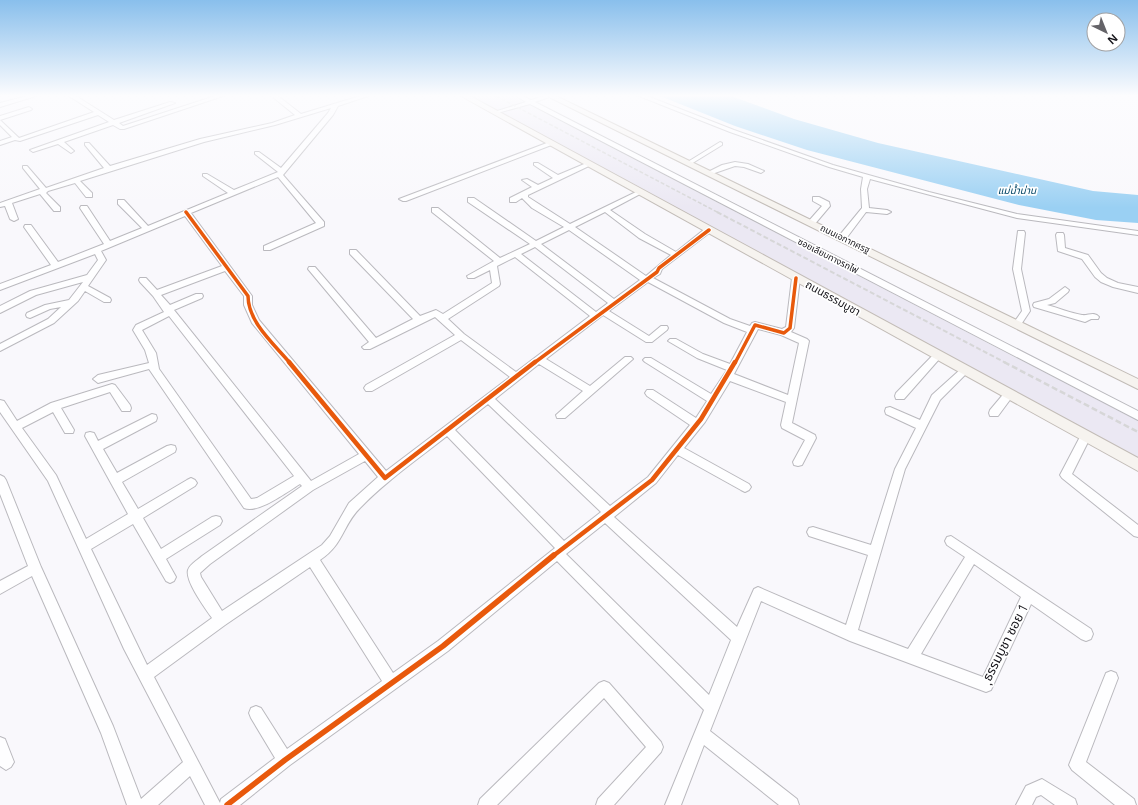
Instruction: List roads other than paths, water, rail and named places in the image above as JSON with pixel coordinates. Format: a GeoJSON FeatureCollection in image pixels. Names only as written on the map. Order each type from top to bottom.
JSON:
{"type":"FeatureCollection","features":[{"type":"Feature","properties":{"kind":"main road","name":"ถนนธรรมบูชา"},"geometry":{"type":"LineString","coordinates":[[534,134],[1138,465]]}},
{"type":"Feature","properties":{"kind":"main road","name":"ถนนเอกาทศรฐ"},"geometry":{"type":"LineString","coordinates":[[628,134],[1138,384]]}},
{"type":"Feature","properties":{"kind":"street"},"geometry":{"type":"LineString","coordinates":[[8,134],[18,140],[37,134]]}},
{"type":"Feature","properties":{"kind":"street"},"geometry":{"type":"LineString","coordinates":[[33,150],[81,134]]}},
{"type":"Feature","properties":{"kind":"street"},"geometry":{"type":"LineString","coordinates":[[183,141],[214,135],[230,134]]}},
{"type":"Feature","properties":{"kind":"street"},"geometry":{"type":"LineString","coordinates":[[0,205],[44,192],[151,155],[230,134]]}},
{"type":"Feature","properties":{"kind":"street"},"geometry":{"type":"LineString","coordinates":[[0,287],[96,250],[280,173],[314,134]]}},
{"type":"Feature","properties":{"kind":"street","name":"ซอยเลียบทางรถไฟ"},"geometry":{"type":"LineString","coordinates":[[591,134],[1138,416]]}},
{"type":"Feature","properties":{"kind":"street"},"geometry":{"type":"LineString","coordinates":[[737,134],[831,166],[1018,216],[1138,233]]}},
{"type":"Feature","properties":{"kind":"street"},"geometry":{"type":"LineString","coordinates":[[0,143],[15,138]]}},
{"type":"Feature","properties":{"kind":"street"},"geometry":{"type":"LineString","coordinates":[[59,141],[71,151]]}},
{"type":"Feature","properties":{"kind":"street"},"geometry":{"type":"LineString","coordinates":[[403,199],[552,143]]}},
{"type":"Feature","properties":{"kind":"street"},"geometry":{"type":"LineString","coordinates":[[87,144],[109,170]]}},
{"type":"Feature","properties":{"kind":"street"},"geometry":{"type":"LineString","coordinates":[[689,163],[720,144]]}},
{"type":"Feature","properties":{"kind":"street"},"geometry":{"type":"LineString","coordinates":[[257,154],[280,173],[321,224],[267,248]]}},
{"type":"Feature","properties":{"kind":"street"},"geometry":{"type":"LineString","coordinates":[[710,173],[736,163],[748,165],[761,171]]}},
{"type":"Feature","properties":{"kind":"street"},"geometry":{"type":"LineString","coordinates":[[536,164],[558,178]]}},
{"type":"Feature","properties":{"kind":"street"},"geometry":{"type":"LineString","coordinates":[[513,200],[589,164]]}},
{"type":"Feature","properties":{"kind":"street"},"geometry":{"type":"LineString","coordinates":[[25,167],[57,209]]}},
{"type":"Feature","properties":{"kind":"street"},"geometry":{"type":"LineString","coordinates":[[205,175],[233,193]]}},
{"type":"Feature","properties":{"kind":"street"},"geometry":{"type":"LineString","coordinates":[[842,238],[866,208],[864,189],[867,176]]}},
{"type":"Feature","properties":{"kind":"street"},"geometry":{"type":"LineString","coordinates":[[525,180],[538,188]]}},
{"type":"Feature","properties":{"kind":"street"},"geometry":{"type":"LineString","coordinates":[[77,181],[89,195]]}},
{"type":"Feature","properties":{"kind":"street"},"geometry":{"type":"LineString","coordinates":[[471,276],[640,192]]}},
{"type":"Feature","properties":{"kind":"street"},"geometry":{"type":"LineString","coordinates":[[524,194],[525,198],[535,206],[569,227],[647,280],[727,321],[752,330]]}},
{"type":"Feature","properties":{"kind":"street"},"geometry":{"type":"LineString","coordinates":[[811,223],[826,206],[826,204],[816,199]]}},
{"type":"Feature","properties":{"kind":"street"},"geometry":{"type":"LineString","coordinates":[[471,200],[535,244],[614,303]]}},
{"type":"Feature","properties":{"kind":"street"},"geometry":{"type":"LineString","coordinates":[[121,202],[146,228]]}},
{"type":"Feature","properties":{"kind":"street"},"geometry":{"type":"LineString","coordinates":[[8,203],[14,219]]}},
{"type":"Feature","properties":{"kind":"street"},"geometry":{"type":"LineString","coordinates":[[84,208],[108,244]]}},
{"type":"Feature","properties":{"kind":"street"},"geometry":{"type":"LineString","coordinates":[[605,209],[642,236],[676,255]]}},
{"type":"Feature","properties":{"kind":"street"},"geometry":{"type":"LineString","coordinates":[[435,210],[497,264]]}},
{"type":"Feature","properties":{"kind":"street"},"geometry":{"type":"LineString","coordinates":[[865,210],[887,212]]}},
{"type":"Feature","properties":{"kind":"street"},"geometry":{"type":"LineString","coordinates":[[186,212],[248,296],[248,305],[255,321],[385,478]]}},
{"type":"Feature","properties":{"kind":"street"},"geometry":{"type":"LineString","coordinates":[[28,227],[56,266]]}},
{"type":"Feature","properties":{"kind":"street"},"geometry":{"type":"LineString","coordinates":[[145,675],[220,620],[312,559],[334,541],[342,523],[354,506],[385,478],[599,313],[647,280],[676,255],[709,230]]}},
{"type":"Feature","properties":{"kind":"street"},"geometry":{"type":"LineString","coordinates":[[1017,324],[1026,312],[1018,269],[1021,233]]}},
{"type":"Feature","properties":{"kind":"street"},"geometry":{"type":"LineString","coordinates":[[1060,235],[1061,249],[1085,257],[1098,275],[1104,280],[1116,285],[1138,290]]}},
{"type":"Feature","properties":{"kind":"street"},"geometry":{"type":"LineString","coordinates":[[0,348],[51,321],[72,302],[102,260],[101,256],[96,250]]}},
{"type":"Feature","properties":{"kind":"street"},"geometry":{"type":"LineString","coordinates":[[353,252],[419,320]]}},
{"type":"Feature","properties":{"kind":"street"},"geometry":{"type":"LineString","coordinates":[[516,254],[599,313],[649,340],[664,328]]}},
{"type":"Feature","properties":{"kind":"street"},"geometry":{"type":"LineString","coordinates":[[442,319],[496,284],[497,264]]}},
{"type":"Feature","properties":{"kind":"street"},"geometry":{"type":"LineString","coordinates":[[156,294],[226,267]]}},
{"type":"Feature","properties":{"kind":"street"},"geometry":{"type":"LineString","coordinates":[[312,269],[371,345],[419,320],[436,313],[461,336],[517,376]]}},
{"type":"Feature","properties":{"kind":"street"},"geometry":{"type":"LineString","coordinates":[[0,310],[33,293],[90,277]]}},
{"type":"Feature","properties":{"kind":"street"},"geometry":{"type":"LineString","coordinates":[[784,333],[790,328],[792,321],[796,278]]}},
{"type":"Feature","properties":{"kind":"street"},"geometry":{"type":"LineString","coordinates":[[143,280],[211,361],[309,487]]}},
{"type":"Feature","properties":{"kind":"street"},"geometry":{"type":"LineString","coordinates":[[82,288],[90,290],[107,300]]}},
{"type":"Feature","properties":{"kind":"street"},"geometry":{"type":"LineString","coordinates":[[1026,306],[1052,301],[1065,290]]}},
{"type":"Feature","properties":{"kind":"street"},"geometry":{"type":"LineString","coordinates":[[199,296],[168,311],[139,327],[137,330],[154,359],[154,370],[248,505],[260,502],[302,478]]}},
{"type":"Feature","properties":{"kind":"street"},"geometry":{"type":"LineString","coordinates":[[30,315],[48,307],[72,302]]}},
{"type":"Feature","properties":{"kind":"street"},"geometry":{"type":"LineString","coordinates":[[1037,305],[1085,319],[1090,316],[1095,317]]}},
{"type":"Feature","properties":{"kind":"street"},"geometry":{"type":"LineString","coordinates":[[227,805],[285,760],[443,646],[560,551],[652,480],[697,424],[713,400],[755,325],[784,333],[804,341],[786,426],[811,438],[798,462]]}},
{"type":"Feature","properties":{"kind":"street"},"geometry":{"type":"LineString","coordinates":[[369,388],[461,336]]}},
{"type":"Feature","properties":{"kind":"street"},"geometry":{"type":"LineString","coordinates":[[673,342],[730,372],[791,400]]}},
{"type":"Feature","properties":{"kind":"street"},"geometry":{"type":"LineString","coordinates":[[900,396],[938,355]]}},
{"type":"Feature","properties":{"kind":"street"},"geometry":{"type":"LineString","coordinates":[[539,359],[589,390]]}},
{"type":"Feature","properties":{"kind":"street"},"geometry":{"type":"LineString","coordinates":[[561,415],[589,390],[628,359]]}},
{"type":"Feature","properties":{"kind":"street"},"geometry":{"type":"LineString","coordinates":[[648,360],[713,400]]}},
{"type":"Feature","properties":{"kind":"street"},"geometry":{"type":"LineString","coordinates":[[98,379],[153,364]]}},
{"type":"Feature","properties":{"kind":"street"},"geometry":{"type":"LineString","coordinates":[[850,634],[900,469],[936,398],[965,370]]}},
{"type":"Feature","properties":{"kind":"street"},"geometry":{"type":"LineString","coordinates":[[16,426],[55,406],[112,388],[126,408]]}},
{"type":"Feature","properties":{"kind":"street"},"geometry":{"type":"LineString","coordinates":[[650,393],[697,424]]}},
{"type":"Feature","properties":{"kind":"street"},"geometry":{"type":"LineString","coordinates":[[994,413],[1009,394]]}},
{"type":"Feature","properties":{"kind":"street"},"geometry":{"type":"LineString","coordinates":[[489,399],[608,515],[738,638],[673,805]]}},
{"type":"Feature","properties":{"kind":"street"},"geometry":{"type":"LineString","coordinates":[[0,404],[52,478],[129,644],[213,805]]}},
{"type":"Feature","properties":{"kind":"street"},"geometry":{"type":"LineString","coordinates":[[55,406],[69,430]]}},
{"type":"Feature","properties":{"kind":"street"},"geometry":{"type":"LineString","coordinates":[[890,411],[922,426]]}},
{"type":"Feature","properties":{"kind":"street"},"geometry":{"type":"LineString","coordinates":[[96,447],[152,418]]}},
{"type":"Feature","properties":{"kind":"street"},"geometry":{"type":"LineString","coordinates":[[448,430],[560,551],[712,708]]}},
{"type":"Feature","properties":{"kind":"street"},"geometry":{"type":"LineString","coordinates":[[90,436],[170,578]]}},
{"type":"Feature","properties":{"kind":"street"},"geometry":{"type":"LineString","coordinates":[[1086,436],[1066,476],[1138,532]]}},
{"type":"Feature","properties":{"kind":"street"},"geometry":{"type":"LineString","coordinates":[[115,480],[171,449]]}},
{"type":"Feature","properties":{"kind":"street"},"geometry":{"type":"LineString","coordinates":[[677,449],[745,487]]}},
{"type":"Feature","properties":{"kind":"street"},"geometry":{"type":"LineString","coordinates":[[220,620],[195,579],[194,571],[206,560],[309,487],[366,454]]}},
{"type":"Feature","properties":{"kind":"street"},"geometry":{"type":"LineString","coordinates":[[0,480],[35,568],[108,731],[135,805]]}},
{"type":"Feature","properties":{"kind":"street"},"geometry":{"type":"LineString","coordinates":[[84,547],[191,483]]}},
{"type":"Feature","properties":{"kind":"street"},"geometry":{"type":"LineString","coordinates":[[158,557],[216,521]]}},
{"type":"Feature","properties":{"kind":"street"},"geometry":{"type":"LineString","coordinates":[[814,532],[875,552]]}},
{"type":"Feature","properties":{"kind":"street","name":"ุธรรมบูชา ซอย 1"},"geometry":{"type":"LineString","coordinates":[[951,541],[1086,634]]}},
{"type":"Feature","properties":{"kind":"street"},"geometry":{"type":"LineString","coordinates":[[911,657],[972,556]]}},
{"type":"Feature","properties":{"kind":"street"},"geometry":{"type":"LineString","coordinates":[[312,559],[392,684]]}},
{"type":"Feature","properties":{"kind":"street"},"geometry":{"type":"LineString","coordinates":[[0,588],[35,568]]}},
{"type":"Feature","properties":{"kind":"street","name":"ุธรรมบูชา ซอย 1"},"geometry":{"type":"LineString","coordinates":[[738,638],[758,593],[850,634],[986,685],[1029,595]]}},
{"type":"Feature","properties":{"kind":"street"},"geometry":{"type":"LineString","coordinates":[[1111,678],[1077,765],[1128,805]]}},
{"type":"Feature","properties":{"kind":"street"},"geometry":{"type":"LineString","coordinates":[[486,805],[604,688],[656,747],[604,805]]}},
{"type":"Feature","properties":{"kind":"street"},"geometry":{"type":"LineString","coordinates":[[256,713],[285,760]]}},
{"type":"Feature","properties":{"kind":"street"},"geometry":{"type":"LineString","coordinates":[[701,733],[791,805]]}},
{"type":"Feature","properties":{"kind":"street"},"geometry":{"type":"LineString","coordinates":[[0,744],[6,762]]}},
{"type":"Feature","properties":{"kind":"street"},"geometry":{"type":"LineString","coordinates":[[146,805],[192,764]]}},
{"type":"Feature","properties":{"kind":"street"},"geometry":{"type":"LineString","coordinates":[[1024,805],[1031,791],[1042,787],[1069,805]]}},
{"type":"Feature","properties":{"kind":"water","name":"แม่น้ำน่าน"},"geometry":{"type":"Polygon","coordinates":[[[758,134],[845,134],[878,143],[1093,191],[1138,195],[1138,223],[1096,220],[1019,205],[807,150],[758,134]]]}},
{"type":"Feature","properties":{"kind":"railway"},"geometry":{"type":"LineString","coordinates":[[568,134],[719,213]]}},
{"type":"Feature","properties":{"kind":"railway"},"geometry":{"type":"LineString","coordinates":[[717,212],[1006,363]]}},
{"type":"Feature","properties":{"kind":"railway"},"geometry":{"type":"LineString","coordinates":[[1004,362],[1138,432]]}}]}
